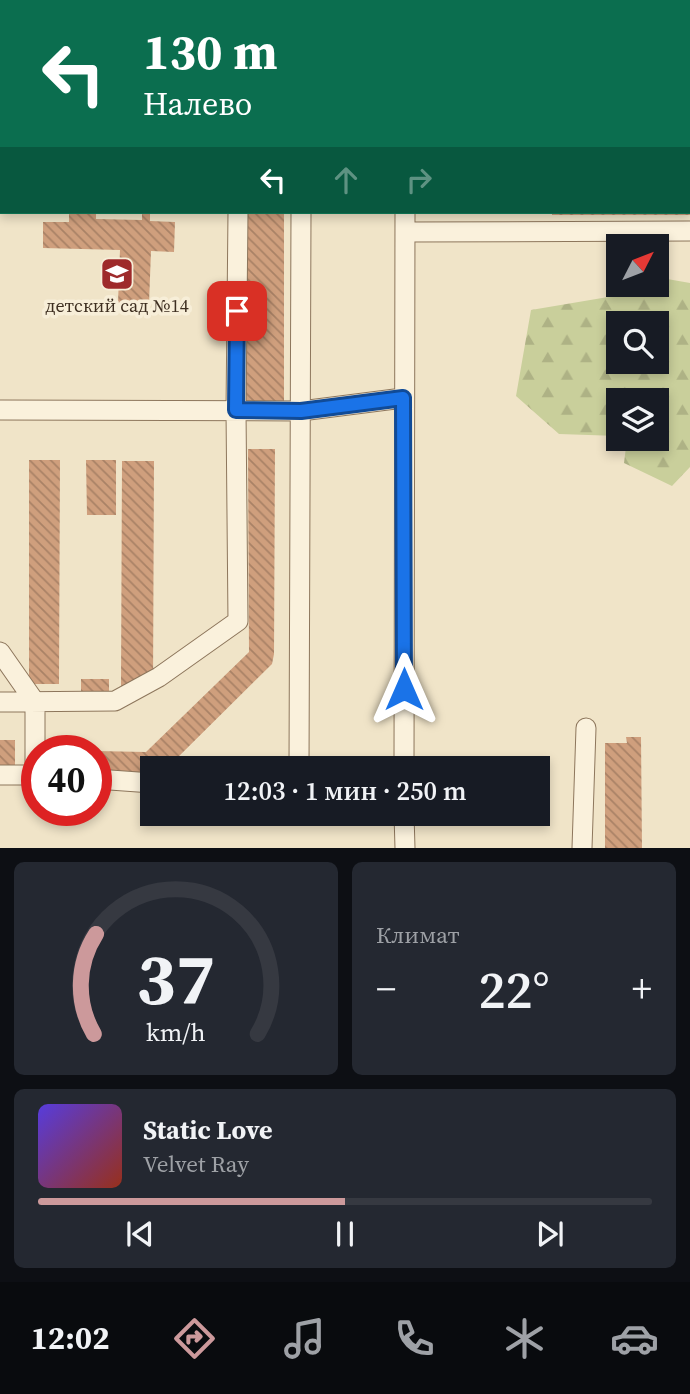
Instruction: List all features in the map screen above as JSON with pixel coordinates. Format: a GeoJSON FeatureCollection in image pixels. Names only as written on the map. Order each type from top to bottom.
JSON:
{"type":"FeatureCollection","features":[{"type":"Feature","properties":{"kind":"street"},"geometry":{"type":"LineString","coordinates":[[0,702],[115,701],[159,677],[238,621],[238,214]]}},
{"type":"Feature","properties":{"kind":"street"},"geometry":{"type":"LineString","coordinates":[[299,756],[301,214]]}},
{"type":"Feature","properties":{"kind":"street"},"geometry":{"type":"LineString","coordinates":[[404,756],[405,214]]}},
{"type":"Feature","properties":{"kind":"street"},"geometry":{"type":"LineString","coordinates":[[406,232],[690,231]]}},
{"type":"Feature","properties":{"kind":"street"},"geometry":{"type":"LineString","coordinates":[[0,410],[301,411],[403,398]]}},
{"type":"Feature","properties":{"kind":"street"},"geometry":{"type":"LineString","coordinates":[[0,652],[35,702],[35,735]]}},
{"type":"Feature","properties":{"kind":"street"},"geometry":{"type":"LineString","coordinates":[[582,848],[586,728]]}},
{"type":"Feature","properties":{"kind":"street"},"geometry":{"type":"LineString","coordinates":[[0,775],[21,775]]}},
{"type":"Feature","properties":{"kind":"street"},"geometry":{"type":"LineString","coordinates":[[112,780],[140,782]]}},
{"type":"Feature","properties":{"kind":"street"},"geometry":{"type":"LineString","coordinates":[[404,826],[405,848]]}},
{"type":"Feature","properties":{"kind":"green space"},"geometry":{"type":"Polygon","coordinates":[[[669,279],[690,283],[690,467],[672,486],[624,463],[626,451],[669,451],[669,388],[606,388],[606,436],[559,434],[516,396],[531,310],[606,297],[668,298],[669,279]]]}},
{"type":"Feature","properties":{"kind":"building"},"geometry":{"type":"Polygon","coordinates":[[[69,214],[96,214],[96,219],[142,220],[142,214],[150,214],[150,221],[175,222],[174,252],[151,251],[149,304],[118,303],[120,250],[43,248],[43,222],[69,222],[69,214]]]}},
{"type":"Feature","properties":{"kind":"building"},"geometry":{"type":"Polygon","coordinates":[[[246,214],[284,214],[284,416],[245,416],[246,214]]]}},
{"type":"Feature","properties":{"kind":"building"},"geometry":{"type":"Polygon","coordinates":[[[552,214],[690,214],[690,215],[552,214]]]}},
{"type":"Feature","properties":{"kind":"building"},"geometry":{"type":"Polygon","coordinates":[[[248,449],[275,449],[272,664],[179,756],[140,756],[140,776],[112,777],[112,751],[146,752],[249,652],[248,449]]]}},
{"type":"Feature","properties":{"kind":"building"},"geometry":{"type":"Polygon","coordinates":[[[29,460],[60,460],[59,684],[29,684],[29,460]]]}},
{"type":"Feature","properties":{"kind":"building"},"geometry":{"type":"Polygon","coordinates":[[[86,460],[116,460],[116,515],[87,515],[86,460]]]}},
{"type":"Feature","properties":{"kind":"building"},"geometry":{"type":"Polygon","coordinates":[[[122,461],[154,461],[153,687],[121,687],[122,461]]]}},
{"type":"Feature","properties":{"kind":"building"},"geometry":{"type":"Polygon","coordinates":[[[81,679],[109,679],[109,705],[81,704],[81,679]]]}},
{"type":"Feature","properties":{"kind":"building"},"geometry":{"type":"Polygon","coordinates":[[[626,737],[641,737],[642,848],[605,848],[605,743],[627,743],[626,737]]]}},
{"type":"Feature","properties":{"kind":"building"},"geometry":{"type":"Polygon","coordinates":[[[0,740],[15,740],[15,773],[0,773],[0,740]]]}},
{"type":"Feature","properties":{"kind":"place","name":"детский сад №14"},"geometry":{"type":"Point","coordinates":[117,274]}},
{"type":"Feature","properties":{"kind":"route"},"geometry":{"type":"LineString","coordinates":[[237,311],[236,410],[301,411],[403,398],[404,689]]}}]}
